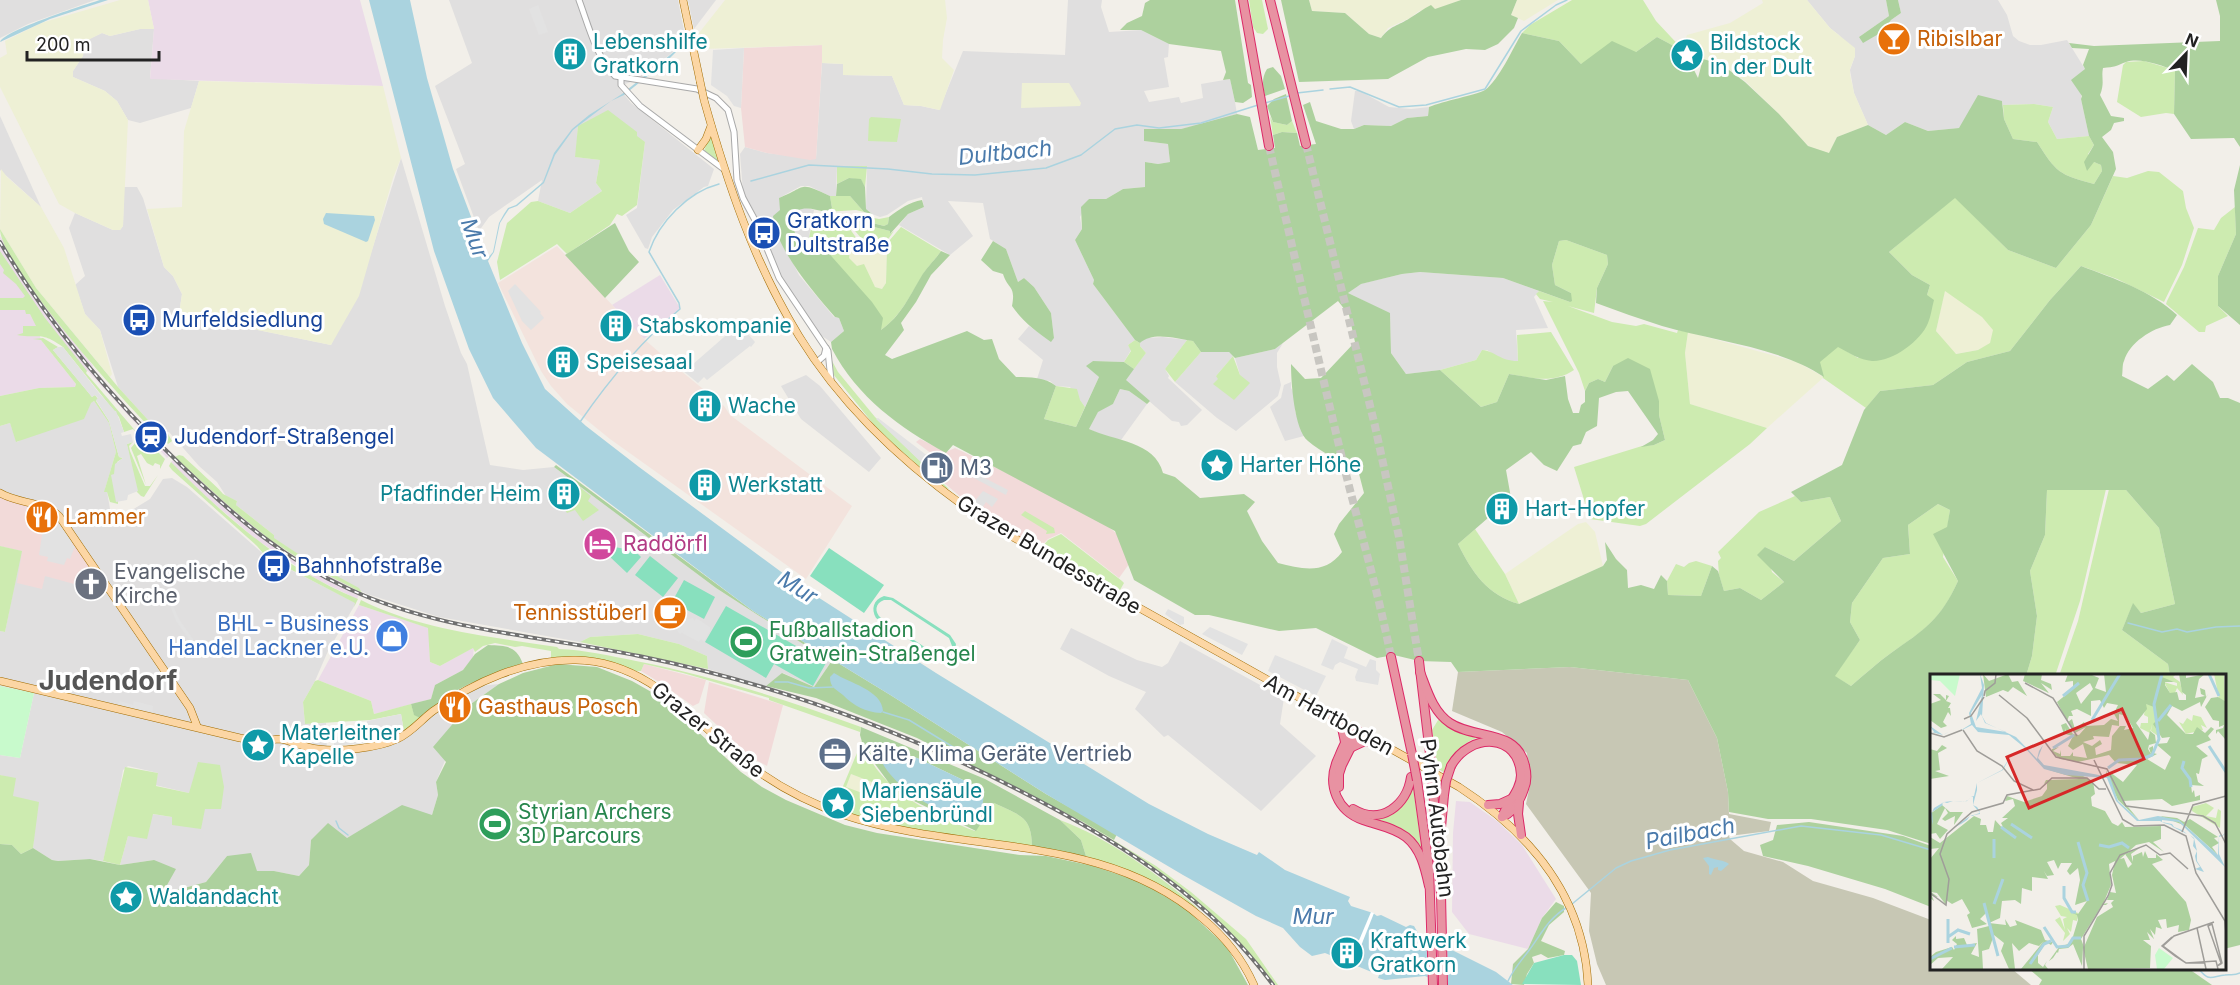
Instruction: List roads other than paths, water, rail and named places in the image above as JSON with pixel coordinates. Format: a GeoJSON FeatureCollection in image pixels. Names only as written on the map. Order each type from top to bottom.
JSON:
{"type":"FeatureCollection","features":[{"type":"Feature","properties":{"kind":"highway"},"geometry":{"type":"LineString","coordinates":[[1243,0],[1269,146]]}},
{"type":"Feature","properties":{"kind":"highway"},"geometry":{"type":"LineString","coordinates":[[1270,0],[1306,144]]}},
{"type":"Feature","properties":{"kind":"highway","name":"Pyhrn Autobahn"},"geometry":{"type":"LineString","coordinates":[[1391,657],[1412,754],[1429,867],[1433,985]]}},
{"type":"Feature","properties":{"kind":"highway","name":"Pyhrn Autobahn"},"geometry":{"type":"LineString","coordinates":[[1419,661],[1439,851],[1443,985]]}},
{"type":"Feature","properties":{"kind":"highway"},"geometry":{"type":"LineString","coordinates":[[1420,672],[1436,709],[1450,723],[1465,730],[1500,738],[1509,742],[1520,753],[1525,764],[1526,785],[1502,817]]}},
{"type":"Feature","properties":{"kind":"highway"},"geometry":{"type":"LineString","coordinates":[[1333,717],[1342,728],[1347,746],[1333,774],[1334,791],[1340,803],[1356,817],[1394,830],[1407,838],[1418,850],[1429,886]]}},
{"type":"Feature","properties":{"kind":"highway"},"geometry":{"type":"LineString","coordinates":[[1357,730],[1352,733],[1339,774],[1339,785],[1346,803],[1356,811],[1381,815],[1398,806],[1414,779]]}},
{"type":"Feature","properties":{"kind":"highway"},"geometry":{"type":"LineString","coordinates":[[1439,851],[1444,795],[1451,766],[1456,757],[1472,744],[1483,741],[1504,746],[1516,758],[1520,771],[1515,800],[1521,835]]}},
{"type":"Feature","properties":{"kind":"highway"},"geometry":{"type":"LineString","coordinates":[[1347,746],[1377,742]]}},
{"type":"Feature","properties":{"kind":"highway"},"geometry":{"type":"LineString","coordinates":[[1488,805],[1515,800]]}},
{"type":"Feature","properties":{"kind":"main road","name":"Grazer Bundesstraße"},"geometry":{"type":"LineString","coordinates":[[683,3],[711,126],[751,240],[771,285],[799,336],[831,380],[875,432],[922,475],[956,501],[993,526],[1182,633]]}},
{"type":"Feature","properties":{"kind":"main road"},"geometry":{"type":"LineString","coordinates":[[698,150],[711,126]]}},
{"type":"Feature","properties":{"kind":"main road"},"geometry":{"type":"LineString","coordinates":[[0,493],[14,500],[47,508],[57,514],[190,708],[197,726]]}},
{"type":"Feature","properties":{"kind":"main road","name":"Am Hartboden"},"geometry":{"type":"LineString","coordinates":[[1182,633],[1460,787],[1502,817],[1521,835],[1549,869],[1568,906],[1578,928],[1585,955],[1588,985]]}},
{"type":"Feature","properties":{"kind":"main road","name":"Grazer Straße"},"geometry":{"type":"LineString","coordinates":[[0,681],[240,738],[263,741],[281,739],[317,749],[336,750],[374,746],[396,740],[470,688],[495,677],[551,661],[599,662],[632,672],[649,682],[674,699],[761,773],[794,793],[832,810],[884,826],[1070,856],[1137,876],[1170,893],[1211,925],[1235,951],[1254,985]]}},
{"type":"Feature","properties":{"kind":"street"},"geometry":{"type":"LineString","coordinates":[[579,0],[610,71],[621,78],[697,89],[716,98],[728,110],[734,132],[737,180],[743,198],[756,222],[779,278],[828,354],[831,380]]}},
{"type":"Feature","properties":{"kind":"street"},"geometry":{"type":"LineString","coordinates":[[621,78],[621,85],[640,106],[725,170]]}},
{"type":"Feature","properties":{"kind":"street"},"geometry":{"type":"LineString","coordinates":[[817,362],[828,354]]}},
{"type":"Feature","properties":{"kind":"street"},"geometry":{"type":"LineString","coordinates":[[817,362],[822,364],[828,354]]}},
{"type":"Feature","properties":{"kind":"water"},"geometry":{"type":"Polygon","coordinates":[[[100,0],[108,0],[50,19],[0,42],[15,31],[100,0]]]}},
{"type":"Feature","properties":{"kind":"water","name":"Mur"},"geometry":{"type":"Polygon","coordinates":[[[369,0],[410,0],[427,78],[453,169],[487,259],[493,252],[499,223],[508,208],[516,205],[543,182],[554,153],[572,129],[611,101],[573,130],[555,155],[544,183],[517,206],[509,209],[500,223],[494,252],[488,261],[522,343],[545,389],[586,426],[799,585],[936,673],[1149,804],[1208,834],[1257,855],[1259,852],[1285,870],[1350,897],[1348,901],[1351,906],[1377,916],[1381,915],[1406,927],[1414,926],[1418,933],[1496,972],[1513,985],[1446,985],[1425,976],[1385,980],[1378,978],[1379,975],[1325,953],[1312,956],[1300,947],[1283,928],[1256,916],[1183,875],[1046,794],[753,611],[536,448],[493,398],[469,349],[434,251],[369,0]]]}},
{"type":"Feature","properties":{"kind":"water"},"geometry":{"type":"Polygon","coordinates":[[[686,42],[624,95],[611,101],[622,94],[686,42]]]}},
{"type":"Feature","properties":{"kind":"water"},"geometry":{"type":"Polygon","coordinates":[[[326,213],[374,216],[375,220],[368,241],[324,224],[323,219],[326,213]]]}},
{"type":"Feature","properties":{"kind":"water"},"geometry":{"type":"Polygon","coordinates":[[[834,673],[871,692],[881,704],[883,711],[881,713],[870,711],[851,702],[832,686],[830,677],[834,673]]]}},
{"type":"Feature","properties":{"kind":"water"},"geometry":{"type":"Polygon","coordinates":[[[878,746],[917,758],[984,790],[981,810],[969,816],[955,815],[920,800],[890,774],[881,760],[878,746]]]}},
{"type":"Feature","properties":{"kind":"water"},"geometry":{"type":"Polygon","coordinates":[[[1708,857],[1729,864],[1721,871],[1718,867],[1714,868],[1711,875],[1709,866],[1703,858],[1708,857]]]}},
{"type":"Feature","properties":{"kind":"waterway","name":"Dultbach"},"geometry":{"type":"LineString","coordinates":[[1330,89],[1350,87],[1399,107],[1426,105],[1485,89],[1521,31],[1556,5],[1567,0]]}},
{"type":"Feature","properties":{"kind":"waterway","name":"Dultbach"},"geometry":{"type":"LineString","coordinates":[[1297,93],[1323,90]]}},
{"type":"Feature","properties":{"kind":"waterway","name":"Dultbach"},"geometry":{"type":"LineString","coordinates":[[1265,103],[1289,96]]}},
{"type":"Feature","properties":{"kind":"waterway","name":"Dultbach"},"geometry":{"type":"LineString","coordinates":[[751,181],[809,165],[975,175],[1046,168],[1081,155],[1115,129],[1137,125],[1159,128],[1201,123],[1258,105]]}},
{"type":"Feature","properties":{"kind":"waterway","name":"Dultbach"},"geometry":{"type":"LineString","coordinates":[[580,422],[626,362],[680,309],[679,303],[649,252],[667,219],[676,210],[696,194],[719,184]]}},
{"type":"Feature","properties":{"kind":"waterway"},"geometry":{"type":"LineString","coordinates":[[2128,623],[2162,632],[2177,629],[2187,632],[2240,626]]}},
{"type":"Feature","properties":{"kind":"waterway"},"geometry":{"type":"LineString","coordinates":[[775,682],[788,682],[809,688],[833,687]]}},
{"type":"Feature","properties":{"kind":"waterway"},"geometry":{"type":"LineString","coordinates":[[883,712],[909,720],[957,748]]}},
{"type":"Feature","properties":{"kind":"waterway"},"geometry":{"type":"LineString","coordinates":[[336,821],[339,828],[348,835]]}},
{"type":"Feature","properties":{"kind":"waterway","name":"Pailbach"},"geometry":{"type":"LineString","coordinates":[[1572,904],[1616,868],[1631,861],[1670,850],[1801,826],[1881,835],[1930,850]]}},
{"type":"Feature","properties":{"kind":"waterway","name":"Pailbach"},"geometry":{"type":"LineString","coordinates":[[1508,981],[1546,927],[1566,908]]}},
{"type":"Feature","properties":{"kind":"waterway","name":"Pailbach"},"geometry":{"type":"LineString","coordinates":[[2200,970],[2210,978],[2240,973]]}},
{"type":"Feature","properties":{"kind":"tunnel"},"geometry":{"type":"LineString","coordinates":[[1306,144],[1375,426],[1399,537],[1419,661]]}},
{"type":"Feature","properties":{"kind":"tunnel"},"geometry":{"type":"LineString","coordinates":[[1269,146],[1391,657]]}},
{"type":"Feature","properties":{"kind":"railway"},"geometry":{"type":"LineString","coordinates":[[0,242],[61,332],[132,416],[221,502],[261,535],[303,564],[349,589],[419,614],[492,631],[602,649],[690,667],[841,713],[939,752],[1068,816],[1134,856],[1194,901],[1249,955],[1273,985]]}},
{"type":"Feature","properties":{"kind":"place","name":"Ribislbar"},"geometry":{"type":"Point","coordinates":[1894,39]}},
{"type":"Feature","properties":{"kind":"place","name":"Lebenshilfe Gratkorn"},"geometry":{"type":"Point","coordinates":[570,54]}},
{"type":"Feature","properties":{"kind":"place","name":"Bildstock in der Dult"},"geometry":{"type":"Point","coordinates":[1687,55]}},
{"type":"Feature","properties":{"kind":"place","name":"Gratkorn Dultstraße"},"geometry":{"type":"Point","coordinates":[764,233]}},
{"type":"Feature","properties":{"kind":"place","name":"Murfeldsiedlung"},"geometry":{"type":"Point","coordinates":[139,320]}},
{"type":"Feature","properties":{"kind":"place","name":"Stabskompanie"},"geometry":{"type":"Point","coordinates":[616,326]}},
{"type":"Feature","properties":{"kind":"place","name":"Speisesaal"},"geometry":{"type":"Point","coordinates":[563,362]}},
{"type":"Feature","properties":{"kind":"place","name":"Wache"},"geometry":{"type":"Point","coordinates":[705,406]}},
{"type":"Feature","properties":{"kind":"place","name":"Judendorf-Straßengel"},"geometry":{"type":"Point","coordinates":[151,437]}},
{"type":"Feature","properties":{"kind":"place","name":"Harter Höhe"},"geometry":{"type":"Point","coordinates":[1217,465]}},
{"type":"Feature","properties":{"kind":"place","name":"M3"},"geometry":{"type":"Point","coordinates":[937,468]}},
{"type":"Feature","properties":{"kind":"place","name":"Werkstatt"},"geometry":{"type":"Point","coordinates":[705,485]}},
{"type":"Feature","properties":{"kind":"place","name":"Pfadfinder Heim"},"geometry":{"type":"Point","coordinates":[564,494]}},
{"type":"Feature","properties":{"kind":"place","name":"Hart-Hopfer"},"geometry":{"type":"Point","coordinates":[1502,509]}},
{"type":"Feature","properties":{"kind":"place","name":"Lammer"},"geometry":{"type":"Point","coordinates":[42,517]}},
{"type":"Feature","properties":{"kind":"place","name":"Raddörfl"},"geometry":{"type":"Point","coordinates":[600,544]}},
{"type":"Feature","properties":{"kind":"place","name":"Bahnhofstraße"},"geometry":{"type":"Point","coordinates":[274,566]}},
{"type":"Feature","properties":{"kind":"place","name":"Evangelische Kirche"},"geometry":{"type":"Point","coordinates":[91,584]}},
{"type":"Feature","properties":{"kind":"place","name":"Tennisstüberl"},"geometry":{"type":"Point","coordinates":[670,613]}},
{"type":"Feature","properties":{"kind":"place","name":"BHL - Business Handel Lackner e.U."},"geometry":{"type":"Point","coordinates":[392,636]}},
{"type":"Feature","properties":{"kind":"place","name":"Fußballstadion Gratwein-Straßengel"},"geometry":{"type":"Point","coordinates":[746,642]}},
{"type":"Feature","properties":{"kind":"place","name":"Gasthaus Posch"},"geometry":{"type":"Point","coordinates":[455,707]}},
{"type":"Feature","properties":{"kind":"place","name":"Materleitner Kapelle"},"geometry":{"type":"Point","coordinates":[258,745]}},
{"type":"Feature","properties":{"kind":"place","name":"Kälte, Klima Geräte Vertrieb"},"geometry":{"type":"Point","coordinates":[835,754]}},
{"type":"Feature","properties":{"kind":"place","name":"Mariensäule Siebenbründl"},"geometry":{"type":"Point","coordinates":[838,803]}},
{"type":"Feature","properties":{"kind":"place","name":"Styrian Archers 3D Parcours"},"geometry":{"type":"Point","coordinates":[495,824]}},
{"type":"Feature","properties":{"kind":"place","name":"Waldandacht"},"geometry":{"type":"Point","coordinates":[126,897]}},
{"type":"Feature","properties":{"kind":"place","name":"Kraftwerk Gratkorn"},"geometry":{"type":"Point","coordinates":[1347,953]}},
{"type":"Feature","properties":{"kind":"district","name":"Judendorf"},"geometry":{"type":"Point","coordinates":[108,681]}}]}
